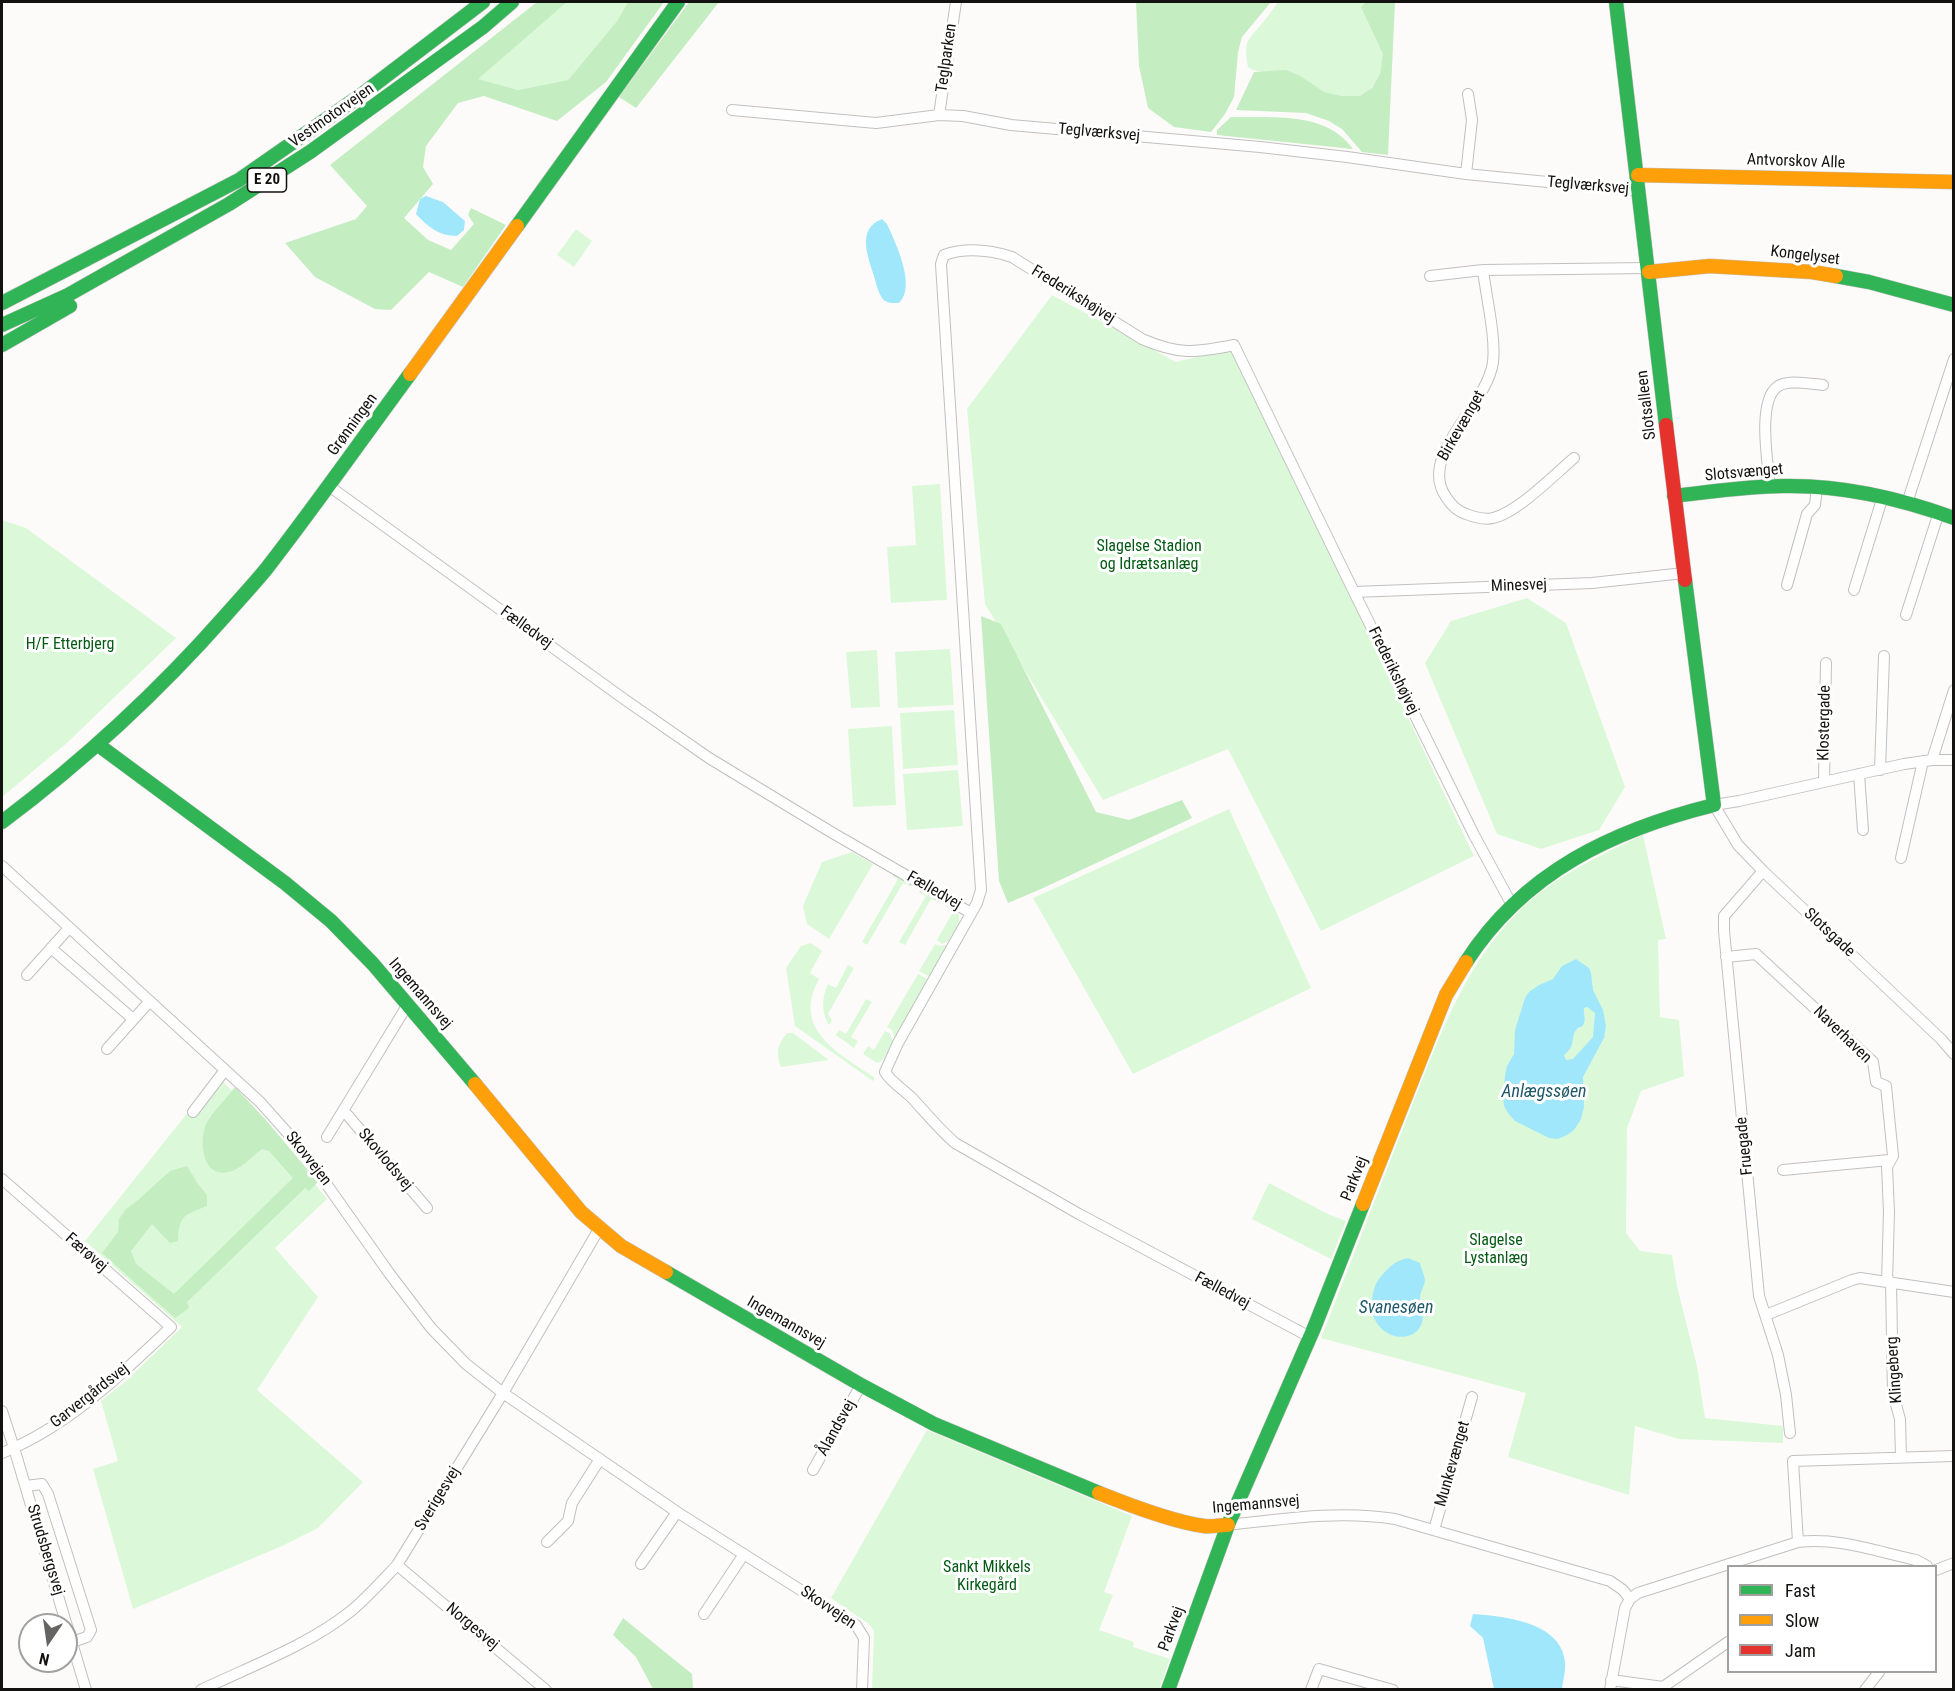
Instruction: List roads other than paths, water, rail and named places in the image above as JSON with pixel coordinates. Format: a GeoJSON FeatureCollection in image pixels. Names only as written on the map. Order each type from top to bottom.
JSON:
{"type":"FeatureCollection","features":[{"type":"Feature","properties":{"kind":"main road","name":"Vestmotorvejen"},"geometry":{"type":"LineString","coordinates":[[2,303],[55,278],[239,180],[361,95],[483,2]]}},
{"type":"Feature","properties":{"kind":"main road","name":"Vestmotorvejen"},"geometry":{"type":"LineString","coordinates":[[2,325],[68,295],[229,204],[310,152],[483,27],[512,2]]}},
{"type":"Feature","properties":{"kind":"main road","name":"Grønningen"},"geometry":{"type":"LineString","coordinates":[[2,822],[97,744],[145,700],[241,599],[329,486],[678,2]]}},
{"type":"Feature","properties":{"kind":"main road","name":"Slotsalleen"},"geometry":{"type":"LineString","coordinates":[[1616,2],[1674,496],[1714,805]]}},
{"type":"Feature","properties":{"kind":"main road"},"geometry":{"type":"LineString","coordinates":[[2,345],[235,211],[304,167],[310,152]]}},
{"type":"Feature","properties":{"kind":"main road","name":"Antvorskov Alle"},"geometry":{"type":"LineString","coordinates":[[1638,175],[1953,182]]}},
{"type":"Feature","properties":{"kind":"main road","name":"Kongelyset"},"geometry":{"type":"LineString","coordinates":[[1648,270],[1710,266],[1812,272],[1869,282],[1953,305]]}},
{"type":"Feature","properties":{"kind":"main road"},"geometry":{"type":"LineString","coordinates":[[2,295],[55,278]]}},
{"type":"Feature","properties":{"kind":"main road","name":"Slotsvænget"},"geometry":{"type":"LineString","coordinates":[[1674,496],[1770,487],[1817,487],[1883,496],[1953,518]]}},
{"type":"Feature","properties":{"kind":"main road","name":"Ingemannsvej"},"geometry":{"type":"LineString","coordinates":[[97,744],[301,896],[331,921],[408,1004],[581,1212],[621,1246],[861,1385],[934,1424],[1127,1504],[1181,1521],[1206,1526],[1228,1525]]}},
{"type":"Feature","properties":{"kind":"main road","name":"Parkvej"},"geometry":{"type":"LineString","coordinates":[[1168,1689],[1228,1525],[1310,1337],[1446,995],[1460,970],[1488,930],[1512,905],[1550,873],[1597,845],[1663,819],[1714,805]]}},
{"type":"Feature","properties":{"kind":"street","name":"Teglparken"},"geometry":{"type":"LineString","coordinates":[[939,115],[956,2]]}},
{"type":"Feature","properties":{"kind":"street"},"geometry":{"type":"LineString","coordinates":[[1466,174],[1472,120],[1468,94]]}},
{"type":"Feature","properties":{"kind":"street","name":"Teglværksvej"},"geometry":{"type":"LineString","coordinates":[[732,110],[876,123],[939,115],[963,116],[1011,125],[1206,142],[1347,157],[1466,174],[1639,191]]}},
{"type":"Feature","properties":{"kind":"street","name":"Frederikshøjvej"},"geometry":{"type":"LineString","coordinates":[[971,913],[981,890],[981,876],[941,264],[944,255],[956,251],[976,250],[995,251],[1012,257],[1142,339],[1160,347],[1178,352],[1197,352],[1234,345],[1469,824],[1512,905]]}},
{"type":"Feature","properties":{"kind":"street"},"geometry":{"type":"LineString","coordinates":[[1430,276],[1483,270],[1648,270]]}},
{"type":"Feature","properties":{"kind":"street","name":"Birkevænget"},"geometry":{"type":"LineString","coordinates":[[1483,270],[1493,362],[1482,394],[1443,452],[1438,479],[1442,492],[1450,504],[1460,512],[1474,517],[1491,518],[1509,512],[1574,458]]}},
{"type":"Feature","properties":{"kind":"street"},"geometry":{"type":"LineString","coordinates":[[1907,503],[1953,359]]}},
{"type":"Feature","properties":{"kind":"street"},"geometry":{"type":"LineString","coordinates":[[1770,487],[1765,416],[1772,392],[1777,386],[1787,383],[1823,385]]}},
{"type":"Feature","properties":{"kind":"street","name":"Fælledvej"},"geometry":{"type":"LineString","coordinates":[[329,486],[709,758],[971,913],[898,1043],[885,1072],[890,1080],[902,1089],[955,1143],[1079,1214],[1310,1337]]}},
{"type":"Feature","properties":{"kind":"street"},"geometry":{"type":"LineString","coordinates":[[1786,585],[1807,514],[1815,505],[1817,487]]}},
{"type":"Feature","properties":{"kind":"street"},"geometry":{"type":"LineString","coordinates":[[1854,590],[1883,496]]}},
{"type":"Feature","properties":{"kind":"street"},"geometry":{"type":"LineString","coordinates":[[1906,615],[1939,512]]}},
{"type":"Feature","properties":{"kind":"street","name":"Minesvej"},"geometry":{"type":"LineString","coordinates":[[1354,592],[1592,583],[1684,573]]}},
{"type":"Feature","properties":{"kind":"street"},"geometry":{"type":"LineString","coordinates":[[1881,770],[1884,656]]}},
{"type":"Feature","properties":{"kind":"street","name":"Klostergade"},"geometry":{"type":"LineString","coordinates":[[1824,782],[1826,663]]}},
{"type":"Feature","properties":{"kind":"street"},"geometry":{"type":"LineString","coordinates":[[1901,858],[1927,761],[1953,690]]}},
{"type":"Feature","properties":{"kind":"street","name":"Klostergade"},"geometry":{"type":"LineString","coordinates":[[1714,805],[1927,761],[1953,760]]}},
{"type":"Feature","properties":{"kind":"street"},"geometry":{"type":"LineString","coordinates":[[1859,774],[1863,830]]}},
{"type":"Feature","properties":{"kind":"street","name":"Slotsgade"},"geometry":{"type":"LineString","coordinates":[[1714,805],[1738,844],[1763,871],[1941,1039],[1953,1054]]}},
{"type":"Feature","properties":{"kind":"street","name":"Skovvejen"},"geometry":{"type":"LineString","coordinates":[[2,866],[260,1102],[301,1148],[389,1273],[431,1328],[466,1364],[503,1393],[677,1512],[856,1625],[864,1638],[862,1689]]}},
{"type":"Feature","properties":{"kind":"street","name":"Fruegade"},"geometry":{"type":"LineString","coordinates":[[1763,871],[1724,916],[1724,932],[1760,1296],[1778,1355],[1786,1395],[1790,1433]]}},
{"type":"Feature","properties":{"kind":"street"},"geometry":{"type":"LineString","coordinates":[[27,975],[69,928]]}},
{"type":"Feature","properties":{"kind":"street"},"geometry":{"type":"LineString","coordinates":[[51,948],[133,1019]]}},
{"type":"Feature","properties":{"kind":"street","name":"Naverhaven"},"geometry":{"type":"LineString","coordinates":[[1726,957],[1755,954],[1874,1062],[1876,1082],[1886,1086],[1893,1156],[1887,1167],[1889,1282]]}},
{"type":"Feature","properties":{"kind":"street"},"geometry":{"type":"LineString","coordinates":[[107,1049],[150,1001]]}},
{"type":"Feature","properties":{"kind":"street","name":"Skovlodsvej"},"geometry":{"type":"LineString","coordinates":[[327,1137],[408,1004]]}},
{"type":"Feature","properties":{"kind":"street"},"geometry":{"type":"LineString","coordinates":[[193,1112],[225,1070]]}},
{"type":"Feature","properties":{"kind":"street","name":"Skovlodsvej"},"geometry":{"type":"LineString","coordinates":[[344,1111],[427,1208]]}},
{"type":"Feature","properties":{"kind":"street"},"geometry":{"type":"LineString","coordinates":[[1783,1170],[1890,1160]]}},
{"type":"Feature","properties":{"kind":"street","name":"Færøvej"},"geometry":{"type":"LineString","coordinates":[[2,1179],[171,1327]]}},
{"type":"Feature","properties":{"kind":"street","name":"Sverigesvej"},"geometry":{"type":"LineString","coordinates":[[201,1689],[308,1640],[351,1612],[397,1565],[503,1393],[599,1229]]}},
{"type":"Feature","properties":{"kind":"street"},"geometry":{"type":"LineString","coordinates":[[1766,1316],[1860,1278],[1953,1292]]}},
{"type":"Feature","properties":{"kind":"street","name":"Klingeberg"},"geometry":{"type":"LineString","coordinates":[[1889,1282],[1893,1394],[1900,1419],[1898,1457]]}},
{"type":"Feature","properties":{"kind":"street","name":"Garvergårdsvej"},"geometry":{"type":"LineString","coordinates":[[2,1453],[47,1430],[81,1407],[117,1379],[171,1327]]}},
{"type":"Feature","properties":{"kind":"street","name":"Ålandsvej"},"geometry":{"type":"LineString","coordinates":[[813,1470],[861,1385]]}},
{"type":"Feature","properties":{"kind":"street","name":"Munkevænget"},"geometry":{"type":"LineString","coordinates":[[1434,1530],[1472,1397]]}},
{"type":"Feature","properties":{"kind":"street","name":"Strudsbergsvej"},"geometry":{"type":"LineString","coordinates":[[2,1411],[63,1613]]}},
{"type":"Feature","properties":{"kind":"street"},"geometry":{"type":"LineString","coordinates":[[1798,1542],[1793,1461],[1953,1456]]}},
{"type":"Feature","properties":{"kind":"street"},"geometry":{"type":"LineString","coordinates":[[547,1542],[568,1521],[572,1503],[600,1460]]}},
{"type":"Feature","properties":{"kind":"street"},"geometry":{"type":"LineString","coordinates":[[26,1486],[42,1484],[48,1494],[91,1630],[87,1637],[78,1640]]}},
{"type":"Feature","properties":{"kind":"street"},"geometry":{"type":"LineString","coordinates":[[641,1564],[677,1512]]}},
{"type":"Feature","properties":{"kind":"street","name":"Ingemannsvej"},"geometry":{"type":"LineString","coordinates":[[1228,1525],[1309,1516],[1363,1515],[1395,1519],[1610,1581],[1623,1590],[1630,1599]]}},
{"type":"Feature","properties":{"kind":"street"},"geometry":{"type":"LineString","coordinates":[[1727,1643],[1663,1687],[1610,1685],[1625,1608],[1630,1599],[1638,1593],[1798,1542],[1838,1542],[1916,1560],[1925,1565]]}},
{"type":"Feature","properties":{"kind":"street"},"geometry":{"type":"LineString","coordinates":[[704,1614],[744,1554]]}},
{"type":"Feature","properties":{"kind":"street"},"geometry":{"type":"LineString","coordinates":[[1937,1569],[1953,1563]]}},
{"type":"Feature","properties":{"kind":"street","name":"Norgesvej"},"geometry":{"type":"LineString","coordinates":[[397,1565],[546,1689]]}},
{"type":"Feature","properties":{"kind":"street","name":"Strudsbergsvej"},"geometry":{"type":"LineString","coordinates":[[78,1662],[86,1689]]}},
{"type":"Feature","properties":{"kind":"street"},"geometry":{"type":"LineString","coordinates":[[1311,1689],[1319,1669],[1394,1689]]}},
{"type":"Feature","properties":{"kind":"street"},"geometry":{"type":"LineString","coordinates":[[1867,1689],[1878,1673]]}},
{"type":"Feature","properties":{"kind":"water"},"geometry":{"type":"Polygon","coordinates":[[[426,196],[443,202],[465,221],[464,230],[457,236],[451,236],[434,230],[425,223],[416,214],[420,199],[426,196]]]}},
{"type":"Feature","properties":{"kind":"water"},"geometry":{"type":"Polygon","coordinates":[[[882,219],[887,224],[903,264],[906,286],[899,303],[888,302],[882,298],[867,252],[866,236],[869,229],[882,219]]]}},
{"type":"Feature","properties":{"kind":"water","name":"Anlægssøen"},"geometry":{"type":"Polygon","coordinates":[[[1576,959],[1589,968],[1593,990],[1603,1010],[1606,1026],[1604,1038],[1583,1077],[1584,1107],[1581,1119],[1574,1130],[1558,1139],[1549,1138],[1515,1121],[1504,1106],[1503,1096],[1507,1066],[1514,1054],[1515,1030],[1525,998],[1539,985],[1553,979],[1562,966],[1576,959]],[[1587,1007],[1584,1008],[1583,1026],[1575,1032],[1571,1048],[1564,1055],[1566,1060],[1573,1059],[1593,1037],[1595,1013],[1587,1007]]]}},
{"type":"Feature","properties":{"kind":"water","name":"Svanesøen"},"geometry":{"type":"Polygon","coordinates":[[[1408,1258],[1420,1263],[1425,1281],[1420,1298],[1423,1316],[1420,1327],[1405,1337],[1386,1332],[1378,1325],[1373,1314],[1372,1300],[1377,1282],[1388,1268],[1408,1258]]]}},
{"type":"Feature","properties":{"kind":"water"},"geometry":{"type":"Polygon","coordinates":[[[1473,1614],[1529,1624],[1554,1638],[1565,1662],[1562,1689],[1494,1689],[1483,1638],[1470,1626],[1473,1614]]]}},
{"type":"Feature","properties":{"kind":"park label","name":"Slagelse Stadion og Idrætsanlæg"},"geometry":{"type":"Point","coordinates":[1149,556]}},
{"type":"Feature","properties":{"kind":"park label","name":"H/F Etterbjerg"},"geometry":{"type":"Point","coordinates":[70,645]}},
{"type":"Feature","properties":{"kind":"park label","name":"Slagelse Lystanlæg"},"geometry":{"type":"Point","coordinates":[1496,1250]}},
{"type":"Feature","properties":{"kind":"park label","name":"Sankt Mikkels Kirkegård"},"geometry":{"type":"Point","coordinates":[987,1577]}}]}
